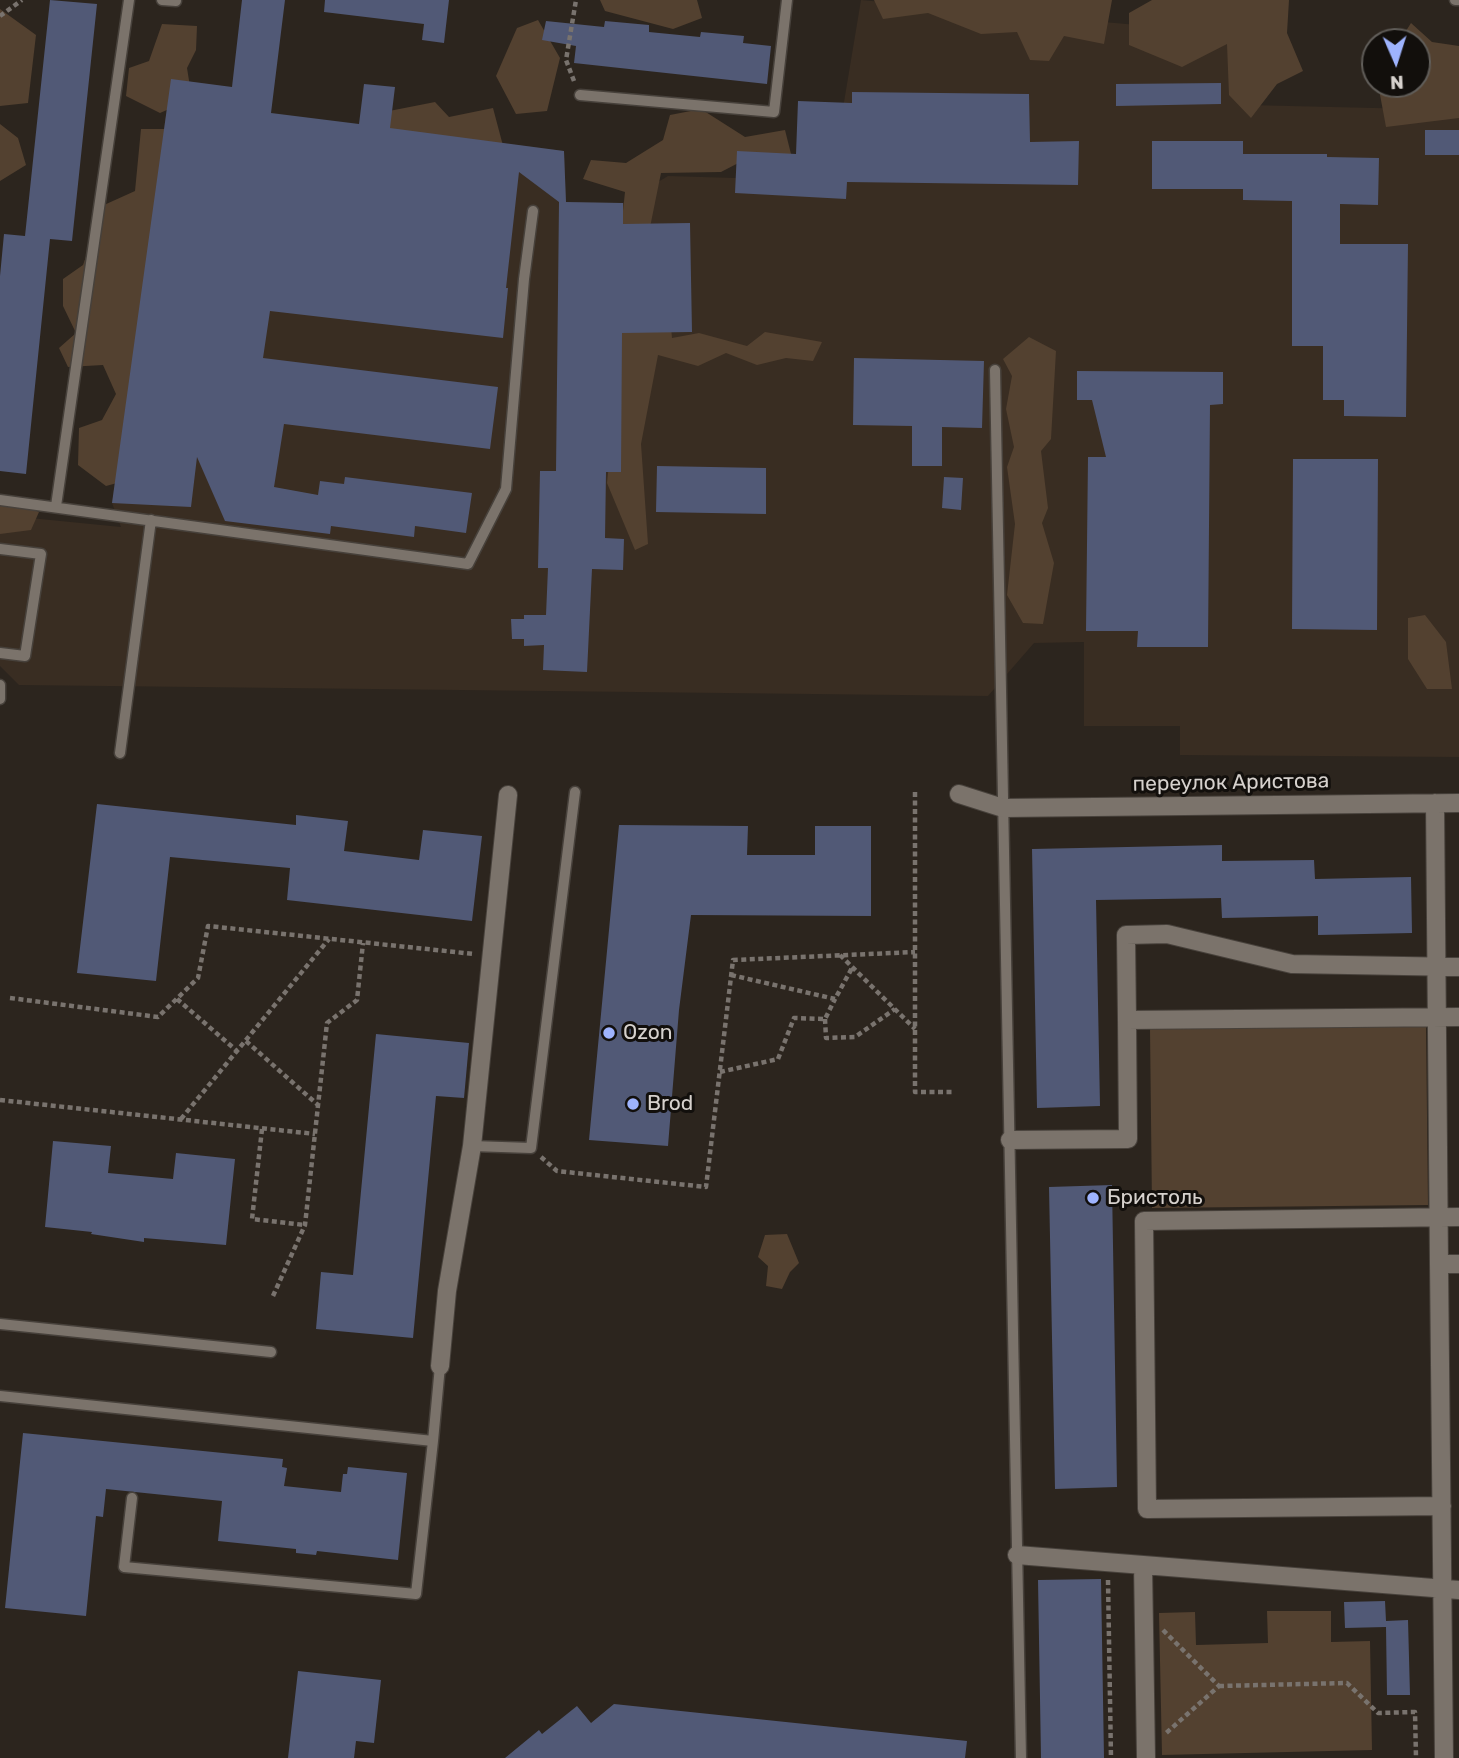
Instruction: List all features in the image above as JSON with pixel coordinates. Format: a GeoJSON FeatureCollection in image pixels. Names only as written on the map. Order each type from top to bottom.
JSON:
{"type":"FeatureCollection","features":[{"type":"Feature","properties":{"kind":"street","name":"переулок Аристова"},"geometry":{"type":"LineString","coordinates":[[959,794],[1003,808],[1459,803]]}},
{"type":"Feature","properties":{"kind":"street"},"geometry":{"type":"LineString","coordinates":[[440,1366],[447,1291],[472,1146],[508,795]]}},
{"type":"Feature","properties":{"kind":"street"},"geometry":{"type":"LineString","coordinates":[[1435,803],[1442,1506],[1450,1527],[1451,1590],[1444,1758]]}},
{"type":"Feature","properties":{"kind":"street"},"geometry":{"type":"LineString","coordinates":[[1010,1140],[1128,1139],[1126,935],[1167,934],[1292,964],[1459,967]]}},
{"type":"Feature","properties":{"kind":"street"},"geometry":{"type":"LineString","coordinates":[[1127,1020],[1459,1017]]}},
{"type":"Feature","properties":{"kind":"street"},"geometry":{"type":"LineString","coordinates":[[1442,1506],[1147,1509],[1144,1221],[1459,1217]]}},
{"type":"Feature","properties":{"kind":"street"},"geometry":{"type":"LineString","coordinates":[[1439,1264],[1459,1264]]}},
{"type":"Feature","properties":{"kind":"street"},"geometry":{"type":"LineString","coordinates":[[1017,1555],[1451,1590]]}},
{"type":"Feature","properties":{"kind":"street"},"geometry":{"type":"LineString","coordinates":[[1143,1565],[1146,1755]]}},
{"type":"Feature","properties":{"kind":"lane"},"geometry":{"type":"LineString","coordinates":[[56,506],[129,0]]}},
{"type":"Feature","properties":{"kind":"lane"},"geometry":{"type":"LineString","coordinates":[[162,0],[176,1]]}},
{"type":"Feature","properties":{"kind":"lane"},"geometry":{"type":"LineString","coordinates":[[580,95],[774,112],[787,0]]}},
{"type":"Feature","properties":{"kind":"lane"},"geometry":{"type":"LineString","coordinates":[[0,500],[468,564],[506,489],[524,279],[534,211]]}},
{"type":"Feature","properties":{"kind":"lane"},"geometry":{"type":"LineString","coordinates":[[995,370],[1021,1758]]}},
{"type":"Feature","properties":{"kind":"lane"},"geometry":{"type":"LineString","coordinates":[[120,753],[151,520]]}},
{"type":"Feature","properties":{"kind":"lane"},"geometry":{"type":"LineString","coordinates":[[0,549],[41,555],[25,656],[0,653]]}},
{"type":"Feature","properties":{"kind":"lane"},"geometry":{"type":"LineString","coordinates":[[0,685],[0,699]]}},
{"type":"Feature","properties":{"kind":"lane"},"geometry":{"type":"LineString","coordinates":[[472,1146],[531,1149],[575,792]]}},
{"type":"Feature","properties":{"kind":"lane"},"geometry":{"type":"LineString","coordinates":[[0,1324],[271,1352]]}},
{"type":"Feature","properties":{"kind":"lane"},"geometry":{"type":"LineString","coordinates":[[132,1497],[124,1567],[416,1594],[440,1366]]}},
{"type":"Feature","properties":{"kind":"lane"},"geometry":{"type":"LineString","coordinates":[[0,1396],[433,1441]]}},
{"type":"Feature","properties":{"kind":"path"},"geometry":{"type":"LineString","coordinates":[[0,16],[22,0]]}},
{"type":"Feature","properties":{"kind":"path"},"geometry":{"type":"LineString","coordinates":[[576,0],[566,60],[580,95]]}},
{"type":"Feature","properties":{"kind":"path"},"geometry":{"type":"LineString","coordinates":[[915,792],[915,1092],[955,1092]]}},
{"type":"Feature","properties":{"kind":"path"},"geometry":{"type":"LineString","coordinates":[[10,998],[159,1017],[198,978],[208,926],[492,956]]}},
{"type":"Feature","properties":{"kind":"path"},"geometry":{"type":"LineString","coordinates":[[181,1119],[329,939]]}},
{"type":"Feature","properties":{"kind":"path"},"geometry":{"type":"LineString","coordinates":[[273,1296],[305,1225],[327,1023],[357,1000],[363,943]]}},
{"type":"Feature","properties":{"kind":"path"},"geometry":{"type":"LineString","coordinates":[[531,1149],[557,1171],[706,1187],[733,960],[915,952]]}},
{"type":"Feature","properties":{"kind":"path"},"geometry":{"type":"LineString","coordinates":[[839,955],[915,1030]]}},
{"type":"Feature","properties":{"kind":"path"},"geometry":{"type":"LineString","coordinates":[[852,968],[824,1018],[826,1038],[855,1037],[895,1009]]}},
{"type":"Feature","properties":{"kind":"path"},"geometry":{"type":"LineString","coordinates":[[731,975],[835,999]]}},
{"type":"Feature","properties":{"kind":"path"},"geometry":{"type":"LineString","coordinates":[[176,999],[237,1051]]}},
{"type":"Feature","properties":{"kind":"path"},"geometry":{"type":"LineString","coordinates":[[720,1072],[778,1059],[794,1018],[824,1018]]}},
{"type":"Feature","properties":{"kind":"path"},"geometry":{"type":"LineString","coordinates":[[246,1041],[318,1105]]}},
{"type":"Feature","properties":{"kind":"path"},"geometry":{"type":"LineString","coordinates":[[0,1100],[315,1134]]}},
{"type":"Feature","properties":{"kind":"path"},"geometry":{"type":"LineString","coordinates":[[262,1129],[252,1219],[305,1225]]}},
{"type":"Feature","properties":{"kind":"path"},"geometry":{"type":"LineString","coordinates":[[1111,1758],[1108,1574],[1117,1583]]}},
{"type":"Feature","properties":{"kind":"path"},"geometry":{"type":"LineString","coordinates":[[1143,1610],[1219,1686]]}},
{"type":"Feature","properties":{"kind":"path"},"geometry":{"type":"LineString","coordinates":[[1146,1755],[1219,1686],[1347,1683],[1378,1713],[1415,1712],[1416,1758]]}},
{"type":"Feature","properties":{"kind":"shaded area"},"geometry":{"type":"Polygon","coordinates":[[[600,0],[697,0],[702,18],[673,29],[605,11],[600,0]]]}},
{"type":"Feature","properties":{"kind":"shaded area"},"geometry":{"type":"Polygon","coordinates":[[[861,0],[1248,35],[1248,105],[1459,110],[1459,757],[1180,755],[1180,726],[1084,726],[1084,642],[1034,643],[988,696],[19,685],[0,666],[0,515],[121,527],[112,503],[171,79],[222,86],[221,108],[564,151],[566,202],[623,203],[668,176],[735,178],[835,156],[861,0]]]}},
{"type":"Feature","properties":{"kind":"shaded area"},"geometry":{"type":"Polygon","coordinates":[[[874,0],[1112,0],[1104,44],[1064,36],[1049,61],[1030,60],[1017,32],[981,34],[928,13],[883,19],[874,0]]]}},
{"type":"Feature","properties":{"kind":"shaded area"},"geometry":{"type":"Polygon","coordinates":[[[1152,0],[1289,0],[1287,33],[1303,71],[1277,84],[1251,118],[1229,95],[1227,44],[1182,67],[1129,45],[1129,13],[1152,0]]]}},
{"type":"Feature","properties":{"kind":"shaded area"},"geometry":{"type":"Polygon","coordinates":[[[0,9],[36,35],[28,103],[0,106],[0,9]]]}},
{"type":"Feature","properties":{"kind":"shaded area"},"geometry":{"type":"Polygon","coordinates":[[[538,20],[560,58],[547,111],[516,114],[496,76],[517,28],[538,20]]]}},
{"type":"Feature","properties":{"kind":"shaded area"},"geometry":{"type":"Polygon","coordinates":[[[162,24],[197,26],[196,50],[187,68],[192,99],[160,113],[126,96],[129,68],[149,61],[162,24]]]}},
{"type":"Feature","properties":{"kind":"shaded area"},"geometry":{"type":"Polygon","coordinates":[[[1431,41],[1459,46],[1459,118],[1386,127],[1381,98],[1431,98],[1431,41]]]}},
{"type":"Feature","properties":{"kind":"shaded area"},"geometry":{"type":"Polygon","coordinates":[[[435,102],[449,117],[493,108],[506,157],[418,154],[374,114],[435,102]]]}},
{"type":"Feature","properties":{"kind":"shaded area"},"geometry":{"type":"Polygon","coordinates":[[[701,109],[745,137],[785,130],[792,158],[748,158],[721,172],[661,173],[646,247],[666,272],[672,338],[699,333],[747,346],[765,332],[822,342],[813,361],[786,358],[757,365],[726,353],[698,366],[658,355],[641,444],[648,544],[635,550],[607,483],[618,376],[611,323],[625,192],[583,179],[591,160],[626,163],[663,140],[670,115],[701,109]]]}},
{"type":"Feature","properties":{"kind":"shaded area"},"geometry":{"type":"Polygon","coordinates":[[[0,124],[18,138],[26,165],[0,181],[0,124]]]}},
{"type":"Feature","properties":{"kind":"shaded area"},"geometry":{"type":"Polygon","coordinates":[[[141,129],[170,129],[128,480],[106,486],[78,465],[79,428],[102,420],[116,394],[103,365],[68,367],[59,348],[76,333],[63,306],[63,279],[83,265],[104,205],[135,191],[141,129]]]}},
{"type":"Feature","properties":{"kind":"shaded area"},"geometry":{"type":"Polygon","coordinates":[[[1029,337],[1056,351],[1051,439],[1041,451],[1048,508],[1042,523],[1054,563],[1043,624],[1023,623],[1007,595],[1015,524],[1007,467],[1014,447],[1006,409],[1012,376],[1003,359],[1029,337]]]}},
{"type":"Feature","properties":{"kind":"shaded area"},"geometry":{"type":"Polygon","coordinates":[[[21,504],[39,512],[31,530],[0,534],[0,505],[21,504]]]}},
{"type":"Feature","properties":{"kind":"shaded area"},"geometry":{"type":"Polygon","coordinates":[[[1425,615],[1446,642],[1452,689],[1427,689],[1408,659],[1408,618],[1425,615]]]}},
{"type":"Feature","properties":{"kind":"shaded area"},"geometry":{"type":"Polygon","coordinates":[[[1426,1026],[1428,1205],[1152,1208],[1150,1029],[1426,1026]]]}},
{"type":"Feature","properties":{"kind":"shaded area"},"geometry":{"type":"Polygon","coordinates":[[[787,1234],[799,1263],[790,1272],[782,1289],[766,1286],[768,1266],[758,1257],[765,1235],[787,1234]]]}},
{"type":"Feature","properties":{"kind":"shaded area"},"geometry":{"type":"Polygon","coordinates":[[[1267,1611],[1331,1611],[1331,1642],[1370,1641],[1372,1750],[1162,1755],[1159,1613],[1195,1612],[1196,1645],[1268,1643],[1267,1611]]]}},
{"type":"Feature","properties":{"kind":"building"},"geometry":{"type":"Polygon","coordinates":[[[50,0],[97,4],[72,241],[50,239],[26,474],[0,471],[0,276],[4,234],[25,236],[50,0]]]}},
{"type":"Feature","properties":{"kind":"building"},"geometry":{"type":"Polygon","coordinates":[[[242,0],[285,0],[271,113],[359,124],[364,84],[395,87],[390,128],[564,151],[566,202],[623,203],[623,224],[690,223],[692,332],[622,333],[621,472],[606,472],[605,538],[624,539],[623,570],[592,569],[587,672],[543,670],[544,645],[524,646],[524,639],[512,639],[511,619],[524,619],[524,615],[546,615],[548,568],[538,568],[540,471],[556,471],[559,202],[519,172],[503,338],[270,311],[263,358],[498,387],[490,449],[284,424],[274,487],[318,495],[320,481],[344,484],[345,477],[472,493],[466,533],[415,526],[414,537],[331,526],[330,534],[225,521],[197,457],[191,507],[112,503],[171,79],[232,87],[242,0]]]}},
{"type":"Feature","properties":{"kind":"building"},"geometry":{"type":"Polygon","coordinates":[[[325,0],[449,0],[444,43],[422,40],[424,24],[324,12],[325,0]]]}},
{"type":"Feature","properties":{"kind":"building"},"geometry":{"type":"Polygon","coordinates":[[[546,21],[604,27],[605,21],[649,25],[649,32],[700,37],[701,32],[744,36],[743,43],[771,46],[767,84],[574,63],[576,46],[542,40],[546,21]]]}},
{"type":"Feature","properties":{"kind":"building"},"geometry":{"type":"Polygon","coordinates":[[[1221,83],[1221,104],[1116,106],[1116,84],[1221,83]]]}},
{"type":"Feature","properties":{"kind":"building"},"geometry":{"type":"Polygon","coordinates":[[[852,92],[1029,94],[1030,142],[1079,141],[1078,185],[847,182],[846,199],[735,193],[737,151],[796,154],[798,101],[852,103],[852,92]]]}},
{"type":"Feature","properties":{"kind":"building"},"geometry":{"type":"Polygon","coordinates":[[[1425,130],[1459,130],[1459,155],[1425,155],[1425,130]]]}},
{"type":"Feature","properties":{"kind":"building"},"geometry":{"type":"Polygon","coordinates":[[[1152,141],[1243,141],[1243,154],[1327,154],[1327,157],[1379,158],[1378,205],[1340,204],[1340,244],[1408,244],[1406,417],[1344,416],[1344,400],[1323,400],[1323,346],[1292,346],[1292,201],[1243,200],[1243,189],[1152,189],[1152,141]]]}},
{"type":"Feature","properties":{"kind":"building"},"geometry":{"type":"Polygon","coordinates":[[[854,358],[984,361],[982,428],[942,427],[942,466],[912,466],[912,426],[853,425],[854,358]]]}},
{"type":"Feature","properties":{"kind":"building"},"geometry":{"type":"Polygon","coordinates":[[[1077,371],[1223,372],[1223,404],[1210,405],[1208,647],[1137,647],[1138,631],[1086,631],[1088,457],[1106,457],[1092,400],[1077,400],[1077,371]]]}},
{"type":"Feature","properties":{"kind":"building"},"geometry":{"type":"Polygon","coordinates":[[[1293,459],[1378,459],[1377,630],[1292,629],[1293,459]]]}},
{"type":"Feature","properties":{"kind":"building"},"geometry":{"type":"Polygon","coordinates":[[[657,466],[766,468],[766,514],[656,512],[657,466]]]}},
{"type":"Feature","properties":{"kind":"building"},"geometry":{"type":"Polygon","coordinates":[[[944,477],[963,478],[961,510],[942,508],[944,477]]]}},
{"type":"Feature","properties":{"kind":"building"},"geometry":{"type":"Polygon","coordinates":[[[97,804],[296,825],[296,815],[348,821],[344,851],[419,860],[423,830],[482,836],[472,921],[287,900],[290,868],[170,857],[156,981],[77,973],[97,804]]]}},
{"type":"Feature","properties":{"kind":"building"},"geometry":{"type":"Polygon","coordinates":[[[619,825],[748,826],[747,855],[815,855],[815,826],[871,826],[871,916],[691,915],[679,1010],[668,1146],[589,1140],[619,825]]]}},
{"type":"Feature","properties":{"kind":"building"},"geometry":{"type":"Polygon","coordinates":[[[1222,845],[1222,861],[1314,860],[1315,879],[1411,877],[1412,933],[1318,935],[1318,916],[1222,918],[1221,898],[1096,900],[1100,1106],[1037,1108],[1032,849],[1222,845]]]}},
{"type":"Feature","properties":{"kind":"building"},"geometry":{"type":"Polygon","coordinates":[[[376,1034],[469,1043],[464,1098],[436,1096],[413,1338],[316,1329],[321,1272],[353,1275],[376,1034]]]}},
{"type":"Feature","properties":{"kind":"building"},"geometry":{"type":"Polygon","coordinates":[[[53,1141],[111,1146],[108,1173],[173,1179],[176,1153],[235,1159],[226,1245],[144,1238],[144,1242],[45,1227],[53,1141]]]}},
{"type":"Feature","properties":{"kind":"building"},"geometry":{"type":"Polygon","coordinates":[[[1112,1185],[1117,1487],[1055,1489],[1049,1187],[1112,1185]]]}},
{"type":"Feature","properties":{"kind":"building"},"geometry":{"type":"Polygon","coordinates":[[[23,1433],[283,1459],[282,1467],[287,1468],[284,1486],[341,1492],[343,1474],[347,1474],[348,1467],[407,1473],[398,1560],[317,1551],[316,1555],[296,1553],[296,1549],[218,1541],[222,1501],[106,1489],[103,1517],[96,1516],[86,1616],[5,1608],[23,1433]]]}},
{"type":"Feature","properties":{"kind":"building"},"geometry":{"type":"Polygon","coordinates":[[[1101,1579],[1104,1758],[1041,1758],[1038,1580],[1101,1579]]]}},
{"type":"Feature","properties":{"kind":"building"},"geometry":{"type":"Polygon","coordinates":[[[1385,1601],[1386,1621],[1408,1620],[1410,1695],[1387,1695],[1386,1627],[1345,1628],[1344,1602],[1385,1601]]]}},
{"type":"Feature","properties":{"kind":"building"},"geometry":{"type":"Polygon","coordinates":[[[298,1671],[381,1680],[374,1743],[356,1741],[354,1758],[288,1758],[298,1671]]]}},
{"type":"Feature","properties":{"kind":"building"},"geometry":{"type":"Polygon","coordinates":[[[614,1704],[967,1741],[965,1758],[505,1758],[539,1730],[542,1734],[577,1706],[591,1723],[614,1704]]]}},
{"type":"Feature","properties":{"kind":"place","name":"Ozon"},"geometry":{"type":"Point","coordinates":[609,1033]}},
{"type":"Feature","properties":{"kind":"place","name":"Brod"},"geometry":{"type":"Point","coordinates":[633,1104]}},
{"type":"Feature","properties":{"kind":"place","name":"Бристоль"},"geometry":{"type":"Point","coordinates":[1093,1198]}}]}
